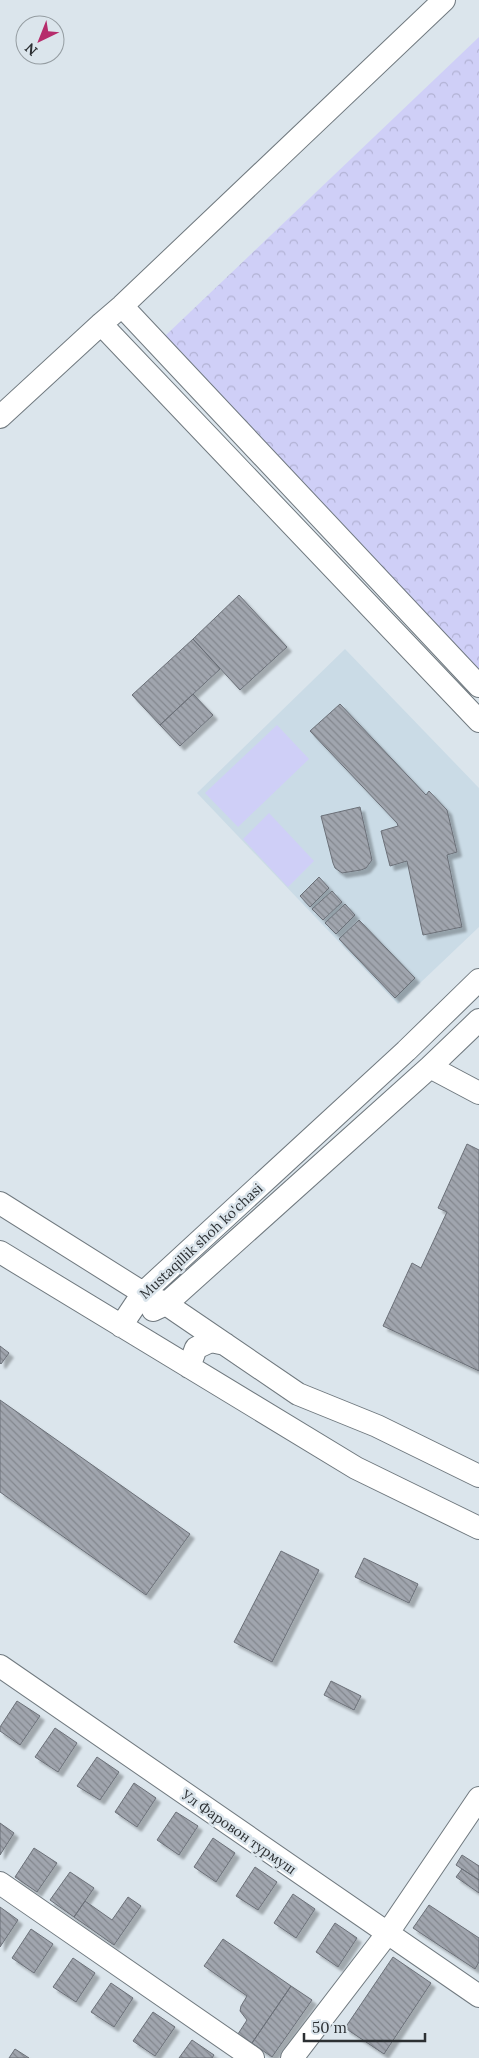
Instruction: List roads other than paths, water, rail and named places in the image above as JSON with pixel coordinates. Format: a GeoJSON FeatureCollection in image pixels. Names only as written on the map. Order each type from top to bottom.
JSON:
{"type":"FeatureCollection","features":[{"type":"Feature","properties":{"kind":"street"},"geometry":{"type":"LineString","coordinates":[[0,417],[122,306],[444,0]]}},
{"type":"Feature","properties":{"kind":"street"},"geometry":{"type":"LineString","coordinates":[[122,306],[479,686]]}},
{"type":"Feature","properties":{"kind":"street"},"geometry":{"type":"LineString","coordinates":[[101,324],[479,721]]}},
{"type":"Feature","properties":{"kind":"street","name":"Mustaqillik shoh ko'chasi"},"geometry":{"type":"LineString","coordinates":[[121,1326],[143,1292],[406,1051],[479,980]]}},
{"type":"Feature","properties":{"kind":"street","name":"Mustaqillik shoh ko'chasi"},"geometry":{"type":"LineString","coordinates":[[121,1326],[166,1304],[430,1067],[479,1020]]}},
{"type":"Feature","properties":{"kind":"street"},"geometry":{"type":"LineString","coordinates":[[430,1067],[479,1093]]}},
{"type":"Feature","properties":{"kind":"street"},"geometry":{"type":"LineString","coordinates":[[0,1204],[143,1292],[166,1304],[298,1394],[378,1426],[479,1476]]}},
{"type":"Feature","properties":{"kind":"street"},"geometry":{"type":"LineString","coordinates":[[0,1252],[356,1468],[479,1528]]}},
{"type":"Feature","properties":{"kind":"street"},"geometry":{"type":"LineString","coordinates":[[189,1367],[196,1348],[211,1341],[225,1344]]}},
{"type":"Feature","properties":{"kind":"street","name":"Ул Фаровон турмуш"},"geometry":{"type":"LineString","coordinates":[[0,1666],[479,1996]]}},
{"type":"Feature","properties":{"kind":"street"},"geometry":{"type":"LineString","coordinates":[[292,2058],[387,1934],[479,1798]]}},
{"type":"Feature","properties":{"kind":"street"},"geometry":{"type":"LineString","coordinates":[[0,1883],[253,2058]]}}]}
